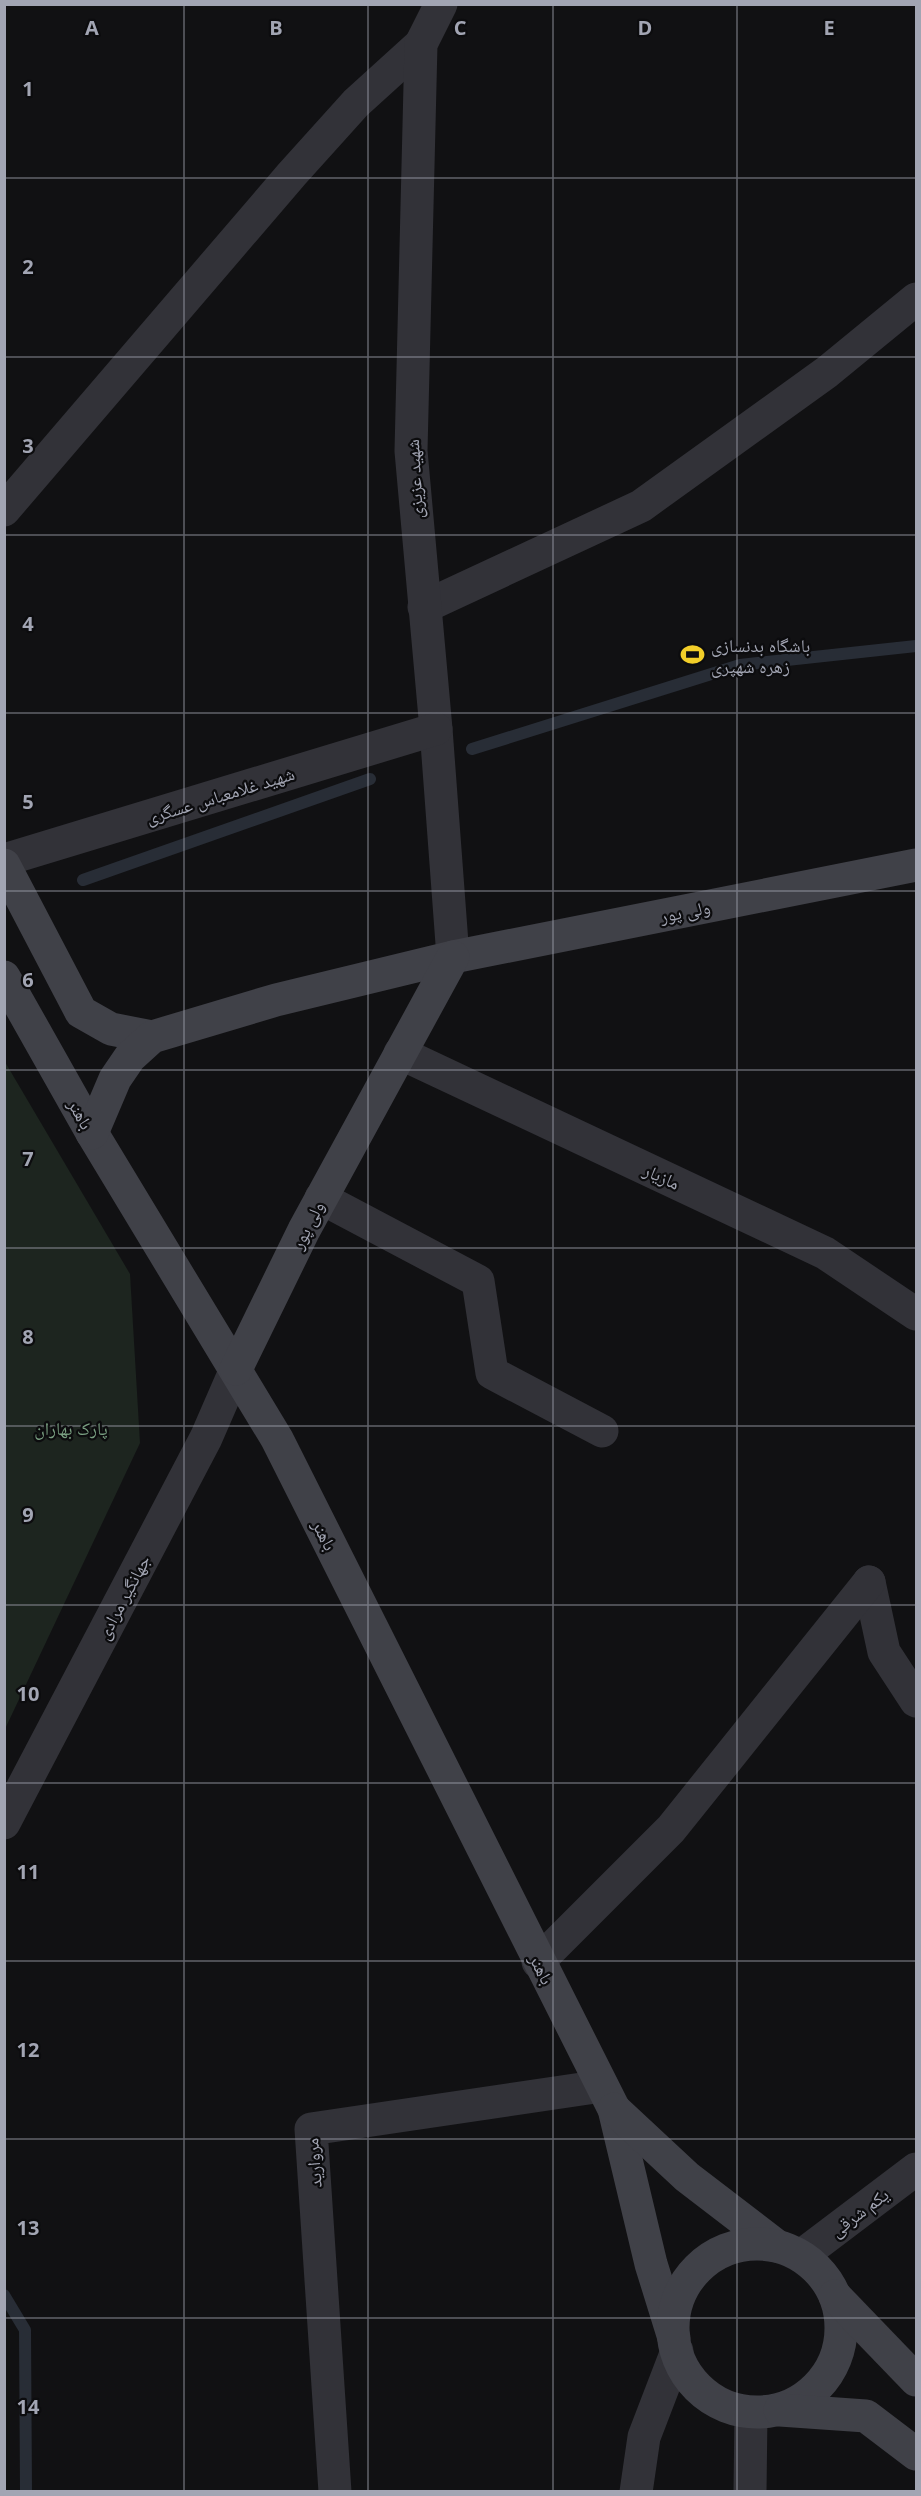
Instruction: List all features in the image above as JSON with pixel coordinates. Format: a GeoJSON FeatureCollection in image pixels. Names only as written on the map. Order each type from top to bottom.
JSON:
{"type":"FeatureCollection","features":[{"type":"Feature","properties":{"kind":"main road"},"geometry":{"type":"LineString","coordinates":[[4,862],[81,1012],[111,1029],[152,1037]]}},
{"type":"Feature","properties":{"kind":"main road","name":"ولی پور"},"geometry":{"type":"LineString","coordinates":[[92,1133],[115,1079],[130,1057],[152,1037],[276,1000],[453,957],[916,865]]}},
{"type":"Feature","properties":{"kind":"main road","name":"ولی پور"},"geometry":{"type":"LineString","coordinates":[[236,1369],[321,1198],[453,957]]}},
{"type":"Feature","properties":{"kind":"main road","name":"باهنر"},"geometry":{"type":"LineString","coordinates":[[4,977],[92,1133],[277,1439],[538,1962],[608,2097],[651,2265],[675,2345]]}},
{"type":"Feature","properties":{"kind":"main road","name":"باهنر"},"geometry":{"type":"LineString","coordinates":[[608,2097],[687,2177],[789,2251]]}},
{"type":"Feature","properties":{"kind":"main road"},"geometry":{"type":"LineString","coordinates":[[916,2380],[836,2296],[821,2273],[789,2251],[751,2244],[725,2250],[702,2264],[685,2284],[675,2309],[675,2345],[682,2366],[699,2389],[723,2405],[765,2412],[866,2416],[916,2454]]}},
{"type":"Feature","properties":{"kind":"main road"},"geometry":{"type":"LineString","coordinates":[[765,2412],[806,2398],[826,2377],[839,2351],[841,2322],[836,2296]]}},
{"type":"Feature","properties":{"kind":"street","name":"شهید عزیزی"},"geometry":{"type":"LineString","coordinates":[[441,4],[421,44],[411,452],[436,729],[453,957]]}},
{"type":"Feature","properties":{"kind":"street"},"geometry":{"type":"LineString","coordinates":[[4,510],[300,165],[356,103],[421,44]]}},
{"type":"Feature","properties":{"kind":"street"},"geometry":{"type":"LineString","coordinates":[[424,607],[641,506],[827,372],[916,298]]}},
{"type":"Feature","properties":{"kind":"street","name":"شهید غلامعباس عسگری"},"geometry":{"type":"LineString","coordinates":[[4,862],[436,729]]}},
{"type":"Feature","properties":{"kind":"street","name":"مازیار"},"geometry":{"type":"LineString","coordinates":[[400,1053],[825,1253],[916,1314]]}},
{"type":"Feature","properties":{"kind":"street"},"geometry":{"type":"LineString","coordinates":[[321,1198],[478,1281],[492,1373],[602,1431]]}},
{"type":"Feature","properties":{"kind":"street","name":"جهانگیر مرادی"},"geometry":{"type":"LineString","coordinates":[[4,1823],[206,1438],[236,1369]]}},
{"type":"Feature","properties":{"kind":"street"},"geometry":{"type":"LineString","coordinates":[[538,1962],[671,1829],[869,1582],[884,1652],[916,1701]]}},
{"type":"Feature","properties":{"kind":"street","name":"مروارید"},"geometry":{"type":"LineString","coordinates":[[334,2492],[311,2128],[608,2097]]}},
{"type":"Feature","properties":{"kind":"street","name":"یکم شرقی"},"geometry":{"type":"LineString","coordinates":[[789,2251],[916,2169]]}},
{"type":"Feature","properties":{"kind":"street"},"geometry":{"type":"LineString","coordinates":[[636,2492],[644,2437],[675,2345]]}},
{"type":"Feature","properties":{"kind":"street"},"geometry":{"type":"LineString","coordinates":[[750,2492],[765,2412]]}},
{"type":"Feature","properties":{"kind":"green space","name":"پارک بهاران"},"geometry":{"type":"Polygon","coordinates":[[[5,1062],[130,1274],[140,1443],[5,1729],[5,1062]]]}},
{"type":"Feature","properties":{"kind":"waterway"},"geometry":{"type":"LineString","coordinates":[[472,749],[740,665],[916,646]]}},
{"type":"Feature","properties":{"kind":"waterway"},"geometry":{"type":"LineString","coordinates":[[83,880],[370,779]]}},
{"type":"Feature","properties":{"kind":"waterway"},"geometry":{"type":"LineString","coordinates":[[4,2295],[25,2330],[26,2492]]}},
{"type":"Feature","properties":{"kind":"place","name":"باشگاه بدنسازی زهره شهپری"},"geometry":{"type":"Point","coordinates":[693,655]}}]}
